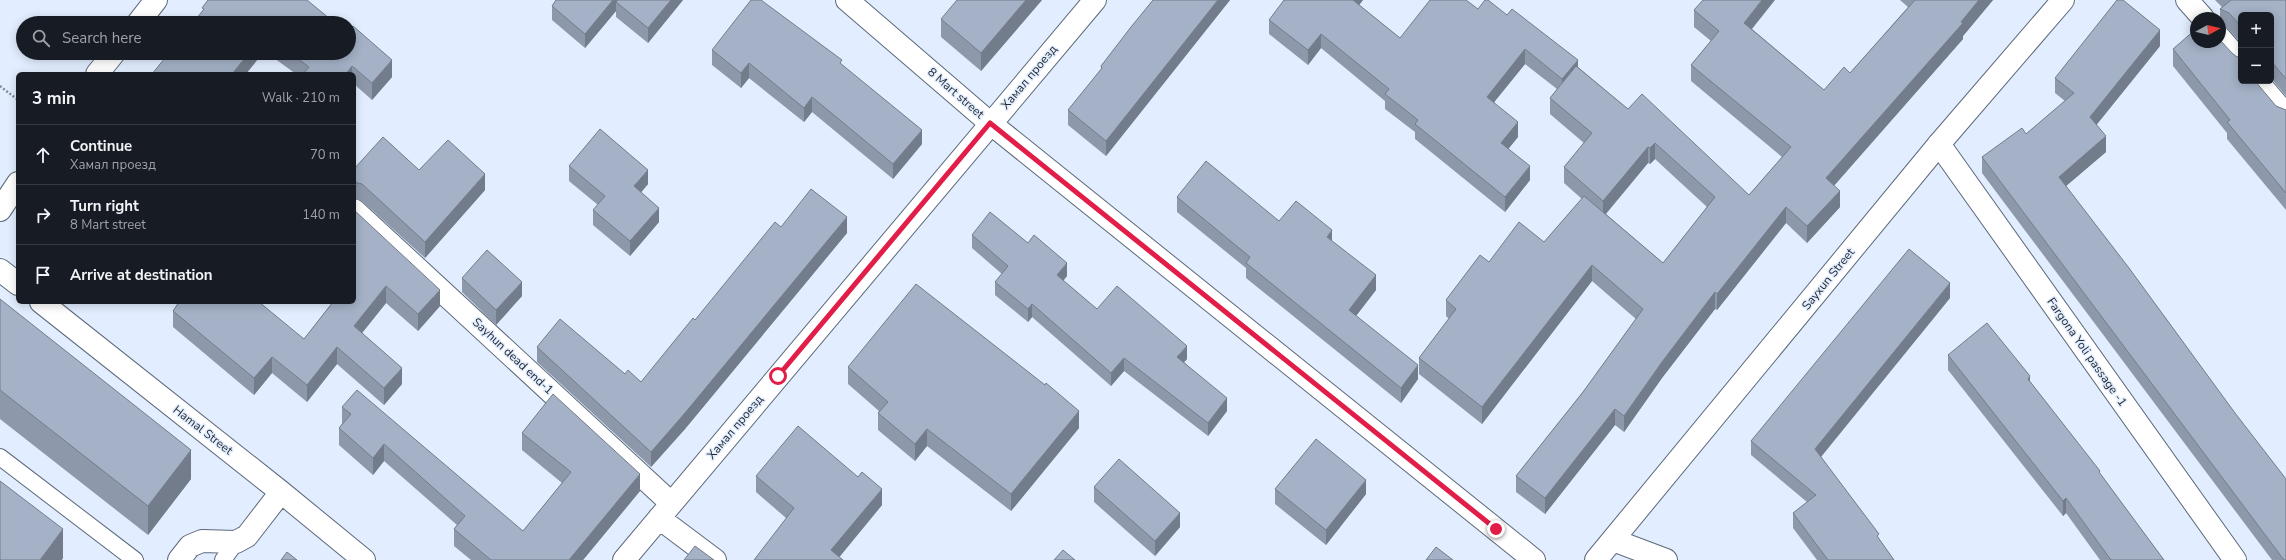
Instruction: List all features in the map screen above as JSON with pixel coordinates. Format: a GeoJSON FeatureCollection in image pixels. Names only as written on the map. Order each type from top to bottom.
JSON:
{"type":"FeatureCollection","features":[{"type":"Feature","properties":{"kind":"street"},"geometry":{"type":"LineString","coordinates":[[143,16],[156,0]]}},
{"type":"Feature","properties":{"kind":"street","name":"8 Mart street"},"geometry":{"type":"LineString","coordinates":[[847,0],[990,123],[1534,560]]}},
{"type":"Feature","properties":{"kind":"street","name":"Хамал проезд"},"geometry":{"type":"LineString","coordinates":[[624,560],[1095,0]]}},
{"type":"Feature","properties":{"kind":"street","name":"Sayxun Street"},"geometry":{"type":"LineString","coordinates":[[1596,560],[1939,144],[2063,0]]}},
{"type":"Feature","properties":{"kind":"street"},"geometry":{"type":"LineString","coordinates":[[2187,0],[2198,12]]}},
{"type":"Feature","properties":{"kind":"street"},"geometry":{"type":"LineString","coordinates":[[2226,45],[2238,59]]}},
{"type":"Feature","properties":{"kind":"street"},"geometry":{"type":"LineString","coordinates":[[99,72],[108,60]]}},
{"type":"Feature","properties":{"kind":"street"},"geometry":{"type":"LineString","coordinates":[[2260,84],[2286,115]]}},
{"type":"Feature","properties":{"kind":"street","name":"Fargona Yoli passage -1"},"geometry":{"type":"LineString","coordinates":[[1939,144],[2235,560]]}},
{"type":"Feature","properties":{"kind":"street"},"geometry":{"type":"LineString","coordinates":[[0,208],[16,185]]}},
{"type":"Feature","properties":{"kind":"street","name":"Sayhun dead end-1"},"geometry":{"type":"LineString","coordinates":[[356,212],[715,560]]}},
{"type":"Feature","properties":{"kind":"street"},"geometry":{"type":"LineString","coordinates":[[0,270],[16,282]]}},
{"type":"Feature","properties":{"kind":"street","name":"Hamal Street"},"geometry":{"type":"LineString","coordinates":[[44,304],[281,492],[364,560]]}},
{"type":"Feature","properties":{"kind":"street"},"geometry":{"type":"LineString","coordinates":[[179,560],[190,546],[202,541],[236,542],[247,536],[281,492]]}},
{"type":"Feature","properties":{"kind":"street"},"geometry":{"type":"LineString","coordinates":[[1613,540],[1666,560]]}},
{"type":"Feature","properties":{"kind":"lane"},"geometry":{"type":"LineString","coordinates":[[0,457],[135,560]]}},
{"type":"Feature","properties":{"kind":"lane"},"geometry":{"type":"LineString","coordinates":[[223,560],[236,542]]}},
{"type":"Feature","properties":{"kind":"path"},"geometry":{"type":"LineString","coordinates":[[0,86],[16,98]]}},
{"type":"Feature","properties":{"kind":"building"},"geometry":{"type":"Polygon","coordinates":[[[208,0],[307,0],[326,16],[198,16],[204,9],[202,8],[208,0]]]}},
{"type":"Feature","properties":{"kind":"building"},"geometry":{"type":"Polygon","coordinates":[[[556,0],[613,0],[585,34],[552,6],[556,0]]]}},
{"type":"Feature","properties":{"kind":"building"},"geometry":{"type":"Polygon","coordinates":[[[618,0],[671,0],[648,28],[616,2],[618,0]]]}},
{"type":"Feature","properties":{"kind":"building"},"geometry":{"type":"Polygon","coordinates":[[[751,0],[761,0],[842,60],[840,63],[922,130],[893,164],[812,97],[804,108],[749,63],[741,73],[712,50],[751,0]]]}},
{"type":"Feature","properties":{"kind":"building"},"geometry":{"type":"Polygon","coordinates":[[[957,0],[1026,0],[981,53],[941,19],[957,0]]]}},
{"type":"Feature","properties":{"kind":"building"},"geometry":{"type":"Polygon","coordinates":[[[1153,0],[1218,0],[1106,141],[1068,110],[1102,68],[1101,66],[1153,0]]]}},
{"type":"Feature","properties":{"kind":"building"},"geometry":{"type":"Polygon","coordinates":[[[1284,0],[1353,0],[1400,38],[1430,0],[1466,0],[1478,9],[1485,0],[1488,0],[1507,15],[1512,9],[1578,60],[1562,79],[1525,49],[1487,97],[1518,122],[1501,143],[1530,166],[1505,197],[1415,124],[1418,120],[1385,94],[1389,89],[1321,34],[1308,50],[1269,20],[1284,0]]]}},
{"type":"Feature","properties":{"kind":"building"},"geometry":{"type":"Polygon","coordinates":[[[1703,0],[1762,0],[1744,23],[1824,90],[1844,67],[1850,73],[1915,0],[1979,0],[1961,22],[1963,23],[1826,178],[1840,191],[1807,226],[1786,207],[1717,294],[1715,292],[1662,362],[1624,416],[1615,409],[1545,498],[1516,476],[1583,392],[1643,309],[1592,265],[1482,407],[1419,358],[1456,309],[1446,300],[1480,255],[1489,262],[1519,222],[1544,242],[1584,196],[1663,263],[1715,197],[1655,143],[1650,148],[1648,147],[1603,201],[1564,167],[1592,133],[1550,98],[1576,66],[1628,109],[1642,94],[1749,195],[1791,147],[1691,65],[1719,31],[1694,10],[1703,0]]]}},
{"type":"Feature","properties":{"kind":"building"},"geometry":{"type":"Polygon","coordinates":[[[2117,0],[2123,0],[2160,30],[2090,117],[2106,136],[2059,177],[2129,268],[2235,413],[2286,479],[2286,560],[2284,560],[1982,157],[2022,128],[2026,134],[2074,93],[2055,78],[2117,0]]]}},
{"type":"Feature","properties":{"kind":"building"},"geometry":{"type":"Polygon","coordinates":[[[2231,0],[2286,0],[2286,79],[2274,65],[2274,12],[2238,12],[2238,23],[2229,13],[2220,9],[2231,0]]]}},
{"type":"Feature","properties":{"kind":"building"},"geometry":{"type":"Polygon","coordinates":[[[356,29],[392,60],[372,83],[352,66],[348,72],[305,72],[309,67],[300,60],[356,60],[356,29]]]}},
{"type":"Feature","properties":{"kind":"building"},"geometry":{"type":"Polygon","coordinates":[[[2190,34],[2190,48],[2226,48],[2226,46],[2238,57],[2238,84],[2258,84],[2276,106],[2286,110],[2286,193],[2227,122],[2230,120],[2173,49],[2190,34]]]}},
{"type":"Feature","properties":{"kind":"building"},"geometry":{"type":"Polygon","coordinates":[[[163,60],[243,60],[234,72],[154,72],[163,60]]]}},
{"type":"Feature","properties":{"kind":"building"},"geometry":{"type":"Polygon","coordinates":[[[600,129],[648,170],[634,186],[659,208],[630,241],[593,210],[605,196],[569,166],[600,129]]]}},
{"type":"Feature","properties":{"kind":"building"},"geometry":{"type":"Polygon","coordinates":[[[383,137],[419,170],[448,140],[485,174],[425,242],[362,184],[356,182],[356,167],[383,137]]]}},
{"type":"Feature","properties":{"kind":"building"},"geometry":{"type":"Polygon","coordinates":[[[1206,161],[1279,221],[1296,201],[1332,230],[1327,237],[1376,275],[1349,310],[1418,365],[1401,388],[1246,263],[1250,257],[1177,197],[1206,161]]]}},
{"type":"Feature","properties":{"kind":"building"},"geometry":{"type":"Polygon","coordinates":[[[811,189],[847,217],[651,452],[537,347],[560,319],[625,374],[628,370],[641,382],[693,318],[695,320],[775,222],[781,227],[811,189]]]}},
{"type":"Feature","properties":{"kind":"building"},"geometry":{"type":"Polygon","coordinates":[[[356,212],[440,290],[418,314],[386,286],[354,326],[402,368],[384,388],[337,347],[307,385],[272,357],[254,378],[173,311],[178,304],[261,304],[304,339],[331,304],[356,304],[356,212]]]}},
{"type":"Feature","properties":{"kind":"building"},"geometry":{"type":"Polygon","coordinates":[[[990,212],[1028,243],[1034,235],[1067,263],[1057,275],[1097,309],[1117,286],[1187,346],[1177,357],[1227,398],[1208,423],[1124,358],[1111,373],[1032,304],[1028,309],[995,282],[1008,266],[972,235],[990,212]]]}},
{"type":"Feature","properties":{"kind":"building"},"geometry":{"type":"Polygon","coordinates":[[[1909,249],[1950,283],[1815,449],[1879,534],[1877,536],[1894,560],[1828,560],[1793,513],[1816,495],[1751,441],[1909,249]]]}},
{"type":"Feature","properties":{"kind":"building"},"geometry":{"type":"Polygon","coordinates":[[[487,250],[522,282],[496,310],[462,278],[487,250]]]}},
{"type":"Feature","properties":{"kind":"building"},"geometry":{"type":"Polygon","coordinates":[[[916,284],[1045,385],[1046,383],[1079,411],[1011,494],[927,429],[915,444],[878,413],[888,402],[848,367],[916,284]]]}},
{"type":"Feature","properties":{"kind":"building"},"geometry":{"type":"Polygon","coordinates":[[[0,299],[191,450],[148,506],[0,390],[0,299]]]}},
{"type":"Feature","properties":{"kind":"building"},"geometry":{"type":"Polygon","coordinates":[[[1987,323],[2030,376],[2028,379],[2100,471],[2099,472],[2164,560],[2111,560],[2066,498],[2063,501],[1948,355],[1987,323]]]}},
{"type":"Feature","properties":{"kind":"building"},"geometry":{"type":"Polygon","coordinates":[[[357,390],[523,531],[571,472],[522,433],[553,394],[640,474],[569,560],[491,560],[454,529],[465,516],[384,444],[373,458],[339,428],[351,414],[342,407],[357,390]]]}},
{"type":"Feature","properties":{"kind":"building"},"geometry":{"type":"Polygon","coordinates":[[[798,426],[858,477],[862,472],[882,489],[831,550],[843,560],[754,560],[794,508],[756,476],[798,426]]]}},
{"type":"Feature","properties":{"kind":"building"},"geometry":{"type":"Polygon","coordinates":[[[1316,439],[1366,480],[1326,530],[1275,489],[1316,439]]]}},
{"type":"Feature","properties":{"kind":"building"},"geometry":{"type":"Polygon","coordinates":[[[1119,459],[1180,513],[1155,541],[1094,487],[1119,459]]]}},
{"type":"Feature","properties":{"kind":"building"},"geometry":{"type":"Polygon","coordinates":[[[0,481],[63,529],[40,560],[0,560],[0,481]]]}},
{"type":"Feature","properties":{"kind":"building"},"geometry":{"type":"Polygon","coordinates":[[[695,546],[714,560],[684,560],[695,546]]]}},
{"type":"Feature","properties":{"kind":"building"},"geometry":{"type":"Polygon","coordinates":[[[1436,547],[1453,560],[1426,560],[1436,547]]]}},
{"type":"Feature","properties":{"kind":"building"},"geometry":{"type":"Polygon","coordinates":[[[1063,550],[1075,560],[1054,560],[1063,550]]]}},
{"type":"Feature","properties":{"kind":"building"},"geometry":{"type":"Polygon","coordinates":[[[287,552],[297,560],[281,560],[287,552]]]}},
{"type":"Feature","properties":{"kind":"route"},"geometry":{"type":"LineString","coordinates":[[778,376],[990,123],[1496,529]]}}]}
